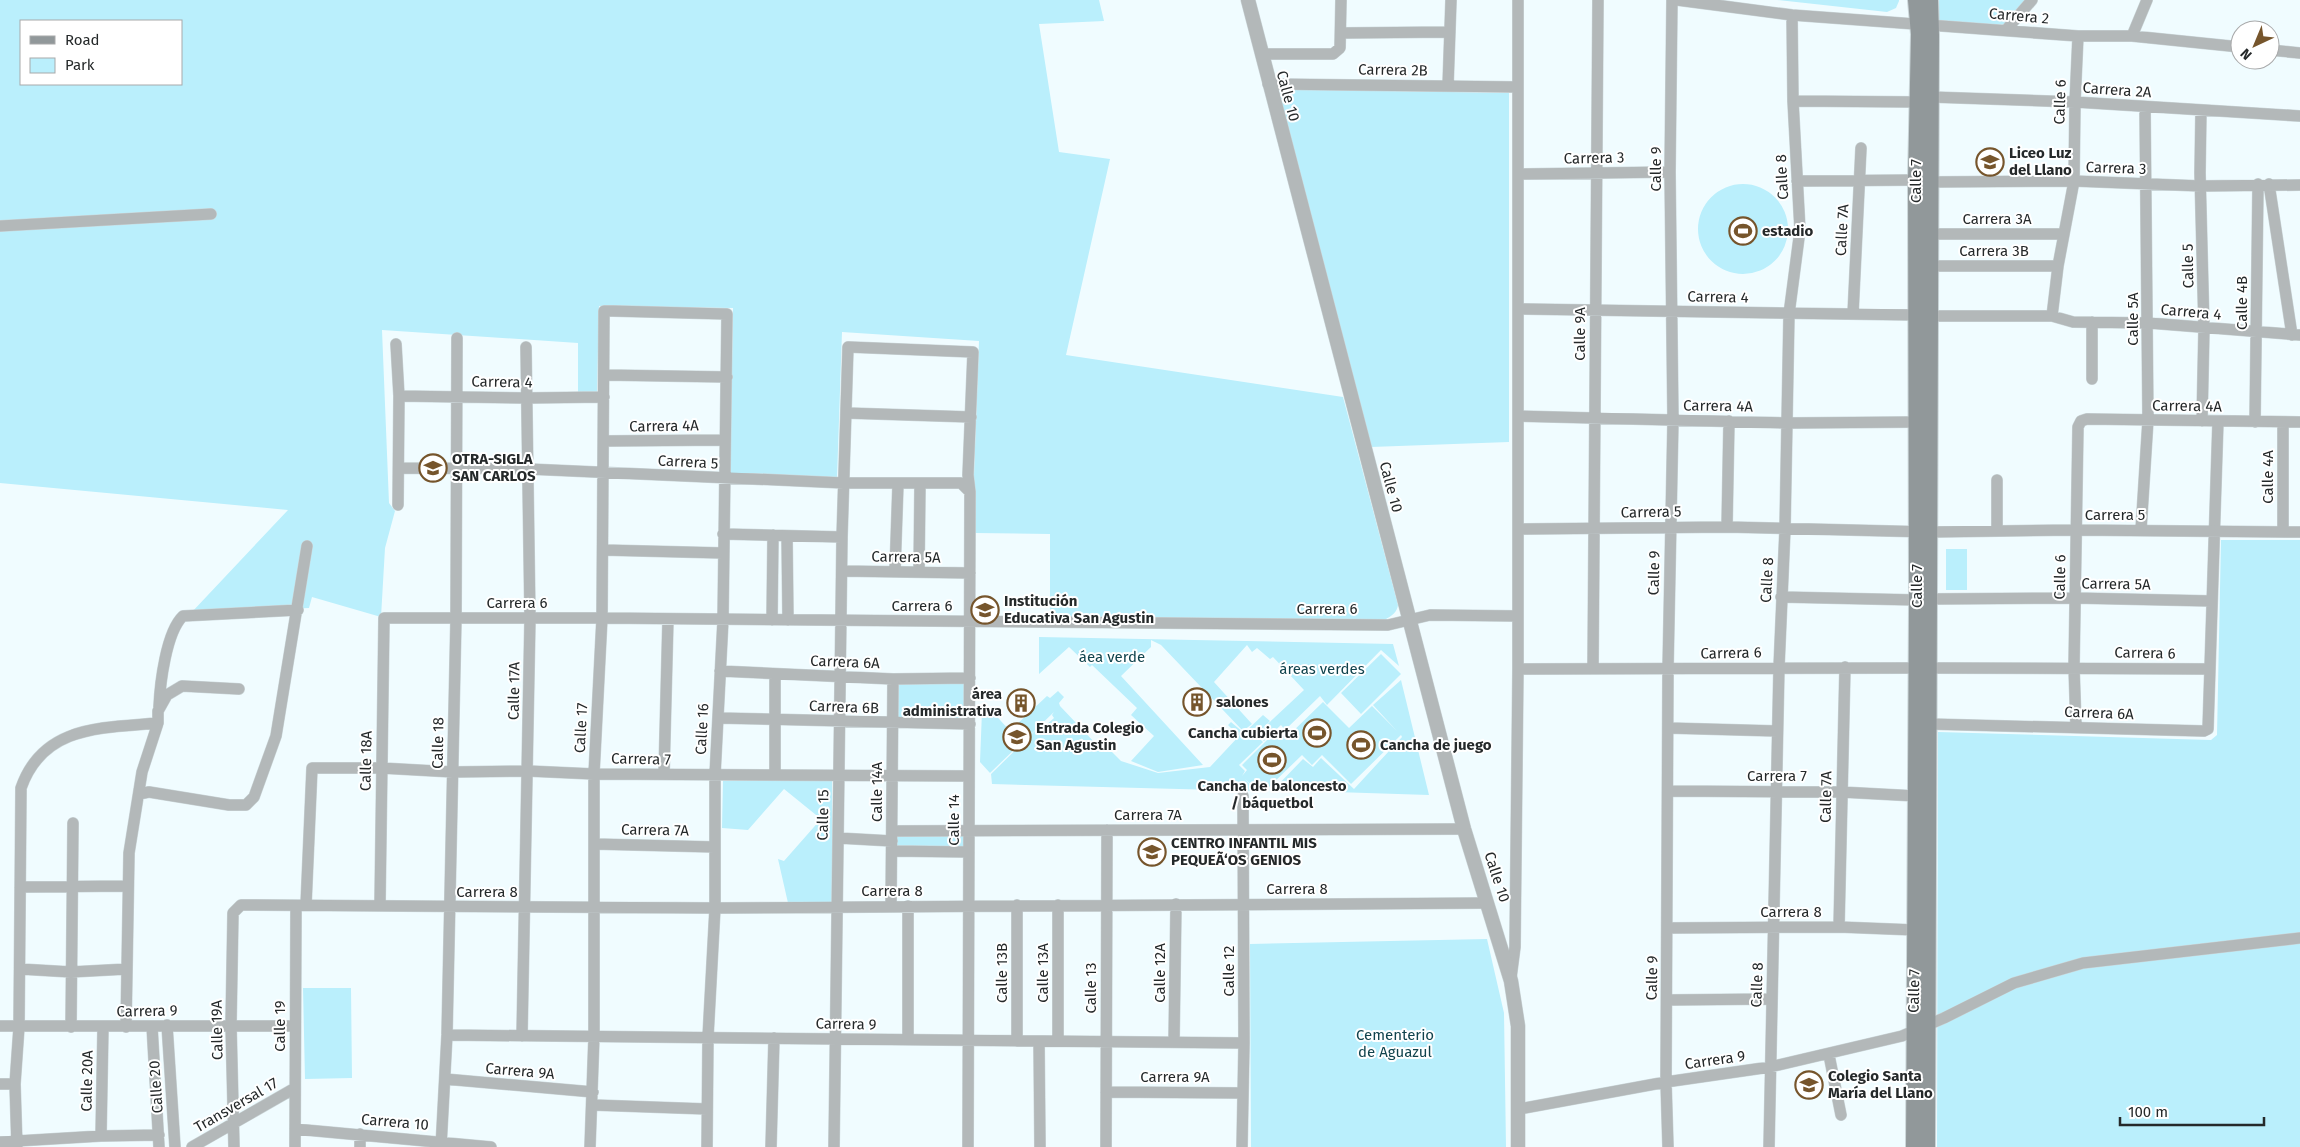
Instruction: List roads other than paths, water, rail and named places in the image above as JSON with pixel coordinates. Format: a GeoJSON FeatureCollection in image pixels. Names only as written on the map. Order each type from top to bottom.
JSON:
{"type":"FeatureCollection","features":[{"type":"Feature","properties":{"kind":"main road"},"geometry":{"type":"LineString","coordinates":[[1916,0],[1925,25]]}},
{"type":"Feature","properties":{"kind":"main road"},"geometry":{"type":"LineString","coordinates":[[1925,25],[1930,0]]}},
{"type":"Feature","properties":{"kind":"main road","name":"Calle 7"},"geometry":{"type":"LineString","coordinates":[[1925,25],[1923,181],[1924,600],[1923,668],[1916,796],[1915,930],[1927,1147]]}},
{"type":"Feature","properties":{"kind":"main road","name":"Calle 7"},"geometry":{"type":"LineString","coordinates":[[1923,181],[1930,234],[1930,266],[1923,315],[1917,422],[1924,531]]}},
{"type":"Feature","properties":{"kind":"main road","name":"Calle 7"},"geometry":{"type":"LineString","coordinates":[[1914,1147],[1920,1029],[1929,724],[1923,668]]}},
{"type":"Feature","properties":{"kind":"street","name":"Calle 10"},"geometry":{"type":"LineString","coordinates":[[1248,0],[1268,84],[1464,829],[1511,981],[1518,1026],[1518,1147]]}},
{"type":"Feature","properties":{"kind":"street"},"geometry":{"type":"LineString","coordinates":[[1261,54],[1333,54],[1340,48],[1341,0]]}},
{"type":"Feature","properties":{"kind":"street"},"geometry":{"type":"LineString","coordinates":[[1448,86],[1450,0]]}},
{"type":"Feature","properties":{"kind":"street","name":"Calle 10"},"geometry":{"type":"LineString","coordinates":[[1511,981],[1515,947],[1518,669],[1518,0]]}},
{"type":"Feature","properties":{"kind":"street","name":"Calle 9A"},"geometry":{"type":"LineString","coordinates":[[1593,669],[1598,0]]}},
{"type":"Feature","properties":{"kind":"street","name":"Calle 9"},"geometry":{"type":"LineString","coordinates":[[1668,1147],[1666,1000],[1668,669],[1673,420],[1670,172],[1672,0]]}},
{"type":"Feature","properties":{"kind":"street","name":"Carrera 2"},"geometry":{"type":"LineString","coordinates":[[1677,0],[1792,15],[2078,36],[2132,36],[2230,46]]}},
{"type":"Feature","properties":{"kind":"street"},"geometry":{"type":"LineString","coordinates":[[1925,25],[1939,0]]}},
{"type":"Feature","properties":{"kind":"street"},"geometry":{"type":"LineString","coordinates":[[2006,30],[2032,0]]}},
{"type":"Feature","properties":{"kind":"street"},"geometry":{"type":"LineString","coordinates":[[2132,36],[2147,0]]}},
{"type":"Feature","properties":{"kind":"street","name":"Calle 8"},"geometry":{"type":"LineString","coordinates":[[1769,1147],[1771,999],[1778,792],[1778,667],[1785,529],[1789,314],[1800,230],[1792,15]]}},
{"type":"Feature","properties":{"kind":"street"},"geometry":{"type":"LineString","coordinates":[[1341,33],[1450,32]]}},
{"type":"Feature","properties":{"kind":"street","name":"Calle 6"},"geometry":{"type":"LineString","coordinates":[[2052,316],[2063,234],[2074,182],[2074,102],[2078,36]]}},
{"type":"Feature","properties":{"kind":"street"},"geometry":{"type":"LineString","coordinates":[[2280,51],[2300,53]]}},
{"type":"Feature","properties":{"kind":"street","name":"Carrera 2B"},"geometry":{"type":"LineString","coordinates":[[1268,84],[1517,87]]}},
{"type":"Feature","properties":{"kind":"street","name":"Carrera 2A"},"geometry":{"type":"LineString","coordinates":[[1794,101],[2074,102],[2300,116]]}},
{"type":"Feature","properties":{"kind":"street","name":"Calle 5A"},"geometry":{"type":"LineString","coordinates":[[2141,530],[2148,420],[2149,323],[2146,107]]}},
{"type":"Feature","properties":{"kind":"street","name":"Calle 5"},"geometry":{"type":"LineString","coordinates":[[2201,110],[2204,328],[2202,421]]}},
{"type":"Feature","properties":{"kind":"street","name":"Calle 7A"},"geometry":{"type":"LineString","coordinates":[[1853,314],[1861,148]]}},
{"type":"Feature","properties":{"kind":"street","name":"Carrera 3"},"geometry":{"type":"LineString","coordinates":[[1518,174],[1670,172]]}},
{"type":"Feature","properties":{"kind":"street","name":"Carrera 3"},"geometry":{"type":"LineString","coordinates":[[1797,181],[2074,182],[2201,186],[2300,185]]}},
{"type":"Feature","properties":{"kind":"street"},"geometry":{"type":"LineString","coordinates":[[2263,184],[2296,335]]}},
{"type":"Feature","properties":{"kind":"street","name":"Calle 4B"},"geometry":{"type":"LineString","coordinates":[[2255,422],[2263,184]]}},
{"type":"Feature","properties":{"kind":"street"},"geometry":{"type":"LineString","coordinates":[[0,226],[211,214]]}},
{"type":"Feature","properties":{"kind":"street","name":"Carrera 3A"},"geometry":{"type":"LineString","coordinates":[[1930,234],[2063,234]]}},
{"type":"Feature","properties":{"kind":"street","name":"Carrera 3B"},"geometry":{"type":"LineString","coordinates":[[1930,266],[2058,266]]}},
{"type":"Feature","properties":{"kind":"street","name":"Carrera 4"},"geometry":{"type":"LineString","coordinates":[[1518,310],[2052,316],[2073,322],[2149,323],[2296,335]]}},
{"type":"Feature","properties":{"kind":"street","name":"Calle 16"},"geometry":{"type":"LineString","coordinates":[[604,311],[727,314],[723,620],[715,774],[715,908],[708,1037],[707,1147]]}},
{"type":"Feature","properties":{"kind":"street","name":"Calle 17"},"geometry":{"type":"LineString","coordinates":[[590,1147],[594,1036],[594,774],[602,618],[604,311]]}},
{"type":"Feature","properties":{"kind":"street"},"geometry":{"type":"LineString","coordinates":[[2092,322],[2092,379]]}},
{"type":"Feature","properties":{"kind":"street","name":"Calle 18"},"geometry":{"type":"LineString","coordinates":[[442,1144],[447,1035],[448,907],[456,618],[457,338]]}},
{"type":"Feature","properties":{"kind":"street"},"geometry":{"type":"LineString","coordinates":[[396,344],[400,468],[398,504]]}},
{"type":"Feature","properties":{"kind":"street","name":"Calle 17A"},"geometry":{"type":"LineString","coordinates":[[522,1036],[530,618],[526,346]]}},
{"type":"Feature","properties":{"kind":"street","name":"Calle 15"},"geometry":{"type":"LineString","coordinates":[[834,1147],[842,537],[848,347],[973,352],[971,417]]}},
{"type":"Feature","properties":{"kind":"street"},"geometry":{"type":"LineString","coordinates":[[605,375],[727,377]]}},
{"type":"Feature","properties":{"kind":"street","name":"Carrera 4"},"geometry":{"type":"LineString","coordinates":[[399,396],[604,397]]}},
{"type":"Feature","properties":{"kind":"street"},"geometry":{"type":"LineString","coordinates":[[846,412],[971,417]]}},
{"type":"Feature","properties":{"kind":"street","name":"Carrera 4A"},"geometry":{"type":"LineString","coordinates":[[1518,416],[1788,422],[1917,422]]}},
{"type":"Feature","properties":{"kind":"street","name":"Calle 14"},"geometry":{"type":"LineString","coordinates":[[968,1147],[970,492],[968,475],[971,417]]}},
{"type":"Feature","properties":{"kind":"street","name":"Carrera 4A"},"geometry":{"type":"LineString","coordinates":[[2078,427],[2081,422],[2087,419],[2300,422]]}},
{"type":"Feature","properties":{"kind":"street"},"geometry":{"type":"LineString","coordinates":[[1727,527],[1730,421]]}},
{"type":"Feature","properties":{"kind":"street"},"geometry":{"type":"LineString","coordinates":[[2210,669],[2218,421]]}},
{"type":"Feature","properties":{"kind":"street","name":"Calle 4A"},"geometry":{"type":"LineString","coordinates":[[2283,422],[2284,532]]}},
{"type":"Feature","properties":{"kind":"street","name":"Calle 6"},"geometry":{"type":"LineString","coordinates":[[2076,727],[2074,667],[2078,427]]}},
{"type":"Feature","properties":{"kind":"street","name":"Carrera 4A"},"geometry":{"type":"LineString","coordinates":[[604,441],[725,440]]}},
{"type":"Feature","properties":{"kind":"street","name":"Carrera 5"},"geometry":{"type":"LineString","coordinates":[[400,468],[528,469],[844,483],[961,483],[970,492]]}},
{"type":"Feature","properties":{"kind":"street"},"geometry":{"type":"LineString","coordinates":[[1997,480],[1997,531]]}},
{"type":"Feature","properties":{"kind":"street"},"geometry":{"type":"LineString","coordinates":[[895,571],[898,484]]}},
{"type":"Feature","properties":{"kind":"street"},"geometry":{"type":"LineString","coordinates":[[919,572],[920,484]]}},
{"type":"Feature","properties":{"kind":"street","name":"Carrera 5"},"geometry":{"type":"LineString","coordinates":[[1518,529],[1670,527],[1785,529]]}},
{"type":"Feature","properties":{"kind":"street"},"geometry":{"type":"LineString","coordinates":[[1785,529],[1924,531]]}},
{"type":"Feature","properties":{"kind":"street","name":"Carrera 5"},"geometry":{"type":"LineString","coordinates":[[1924,531],[2141,530],[2300,532]]}},
{"type":"Feature","properties":{"kind":"street"},"geometry":{"type":"LineString","coordinates":[[723,534],[842,537]]}},
{"type":"Feature","properties":{"kind":"street"},"geometry":{"type":"LineString","coordinates":[[772,620],[773,535]]}},
{"type":"Feature","properties":{"kind":"street"},"geometry":{"type":"LineString","coordinates":[[787,536],[788,620]]}},
{"type":"Feature","properties":{"kind":"street"},"geometry":{"type":"LineString","coordinates":[[139,794],[149,792],[229,805],[246,804],[254,797],[276,736],[307,546]]}},
{"type":"Feature","properties":{"kind":"street"},"geometry":{"type":"LineString","coordinates":[[603,550],[723,553]]}},
{"type":"Feature","properties":{"kind":"street","name":"Carrera 5A"},"geometry":{"type":"LineString","coordinates":[[842,571],[970,573]]}},
{"type":"Feature","properties":{"kind":"street","name":"Carrera 5A"},"geometry":{"type":"LineString","coordinates":[[1781,597],[1924,600],[2075,598],[2212,601]]}},
{"type":"Feature","properties":{"kind":"street"},"geometry":{"type":"LineString","coordinates":[[126,1027],[129,853],[144,767],[158,723],[160,676],[176,623],[183,616],[298,610]]}},
{"type":"Feature","properties":{"kind":"street","name":"Carrera 6"},"geometry":{"type":"LineString","coordinates":[[384,618],[602,618],[1388,625],[1430,614],[1518,616]]}},
{"type":"Feature","properties":{"kind":"street","name":"Calle 18A"},"geometry":{"type":"LineString","coordinates":[[380,904],[384,618]]}},
{"type":"Feature","properties":{"kind":"street"},"geometry":{"type":"LineString","coordinates":[[664,774],[668,619]]}},
{"type":"Feature","properties":{"kind":"street","name":"Carrera 6"},"geometry":{"type":"LineString","coordinates":[[1518,669],[1778,667],[2210,669]]}},
{"type":"Feature","properties":{"kind":"street","name":"Calle 7A"},"geometry":{"type":"LineString","coordinates":[[1838,927],[1845,667]]}},
{"type":"Feature","properties":{"kind":"street","name":"Carrera 6A"},"geometry":{"type":"LineString","coordinates":[[1929,724],[2204,731],[2208,729],[2209,722],[2210,669]]}},
{"type":"Feature","properties":{"kind":"street","name":"Carrera 6A"},"geometry":{"type":"LineString","coordinates":[[720,671],[893,679],[970,678]]}},
{"type":"Feature","properties":{"kind":"street"},"geometry":{"type":"LineString","coordinates":[[775,675],[775,775]]}},
{"type":"Feature","properties":{"kind":"street","name":"Calle 14A"},"geometry":{"type":"LineString","coordinates":[[891,906],[893,679]]}},
{"type":"Feature","properties":{"kind":"street"},"geometry":{"type":"LineString","coordinates":[[158,711],[167,695],[182,686],[239,689]]}},
{"type":"Feature","properties":{"kind":"street","name":"Carrera 6B"},"geometry":{"type":"LineString","coordinates":[[718,718],[840,723],[970,724]]}},
{"type":"Feature","properties":{"kind":"street"},"geometry":{"type":"LineString","coordinates":[[17,1144],[15,1084],[19,1027],[21,788],[26,774],[36,760],[47,747],[60,740],[89,730],[158,723]]}},
{"type":"Feature","properties":{"kind":"street"},"geometry":{"type":"LineString","coordinates":[[1668,728],[1777,731]]}},
{"type":"Feature","properties":{"kind":"street","name":"Carrera 7"},"geometry":{"type":"LineString","coordinates":[[312,768],[381,768],[453,772],[528,771],[594,774],[969,776]]}},
{"type":"Feature","properties":{"kind":"street","name":"Calle 19"},"geometry":{"type":"LineString","coordinates":[[295,1147],[295,1026],[301,906],[312,768]]}},
{"type":"Feature","properties":{"kind":"street","name":"Carrera 7"},"geometry":{"type":"LineString","coordinates":[[1668,791],[1841,792],[1916,796]]}},
{"type":"Feature","properties":{"kind":"street","name":"Calle 12"},"geometry":{"type":"LineString","coordinates":[[1242,1147],[1244,796]]}},
{"type":"Feature","properties":{"kind":"street"},"geometry":{"type":"LineString","coordinates":[[71,1027],[74,823]]}},
{"type":"Feature","properties":{"kind":"street","name":"Carrera 7A"},"geometry":{"type":"LineString","coordinates":[[892,841],[969,830],[1464,829]]}},
{"type":"Feature","properties":{"kind":"street","name":"Calle 13"},"geometry":{"type":"LineString","coordinates":[[1106,1147],[1107,830]]}},
{"type":"Feature","properties":{"kind":"street","name":"Carrera 7A"},"geometry":{"type":"LineString","coordinates":[[838,838],[892,841],[969,852]]}},
{"type":"Feature","properties":{"kind":"street","name":"Carrera 7A"},"geometry":{"type":"LineString","coordinates":[[594,844],[715,846]]}},
{"type":"Feature","properties":{"kind":"street"},"geometry":{"type":"LineString","coordinates":[[20,887],[128,886]]}},
{"type":"Feature","properties":{"kind":"street","name":"Carrera 8"},"geometry":{"type":"LineString","coordinates":[[233,913],[241,905],[380,904],[448,907],[715,908],[1488,902]]}},
{"type":"Feature","properties":{"kind":"street","name":"Calle 12A"},"geometry":{"type":"LineString","coordinates":[[1174,1042],[1176,904]]}},
{"type":"Feature","properties":{"kind":"street","name":"Calle 13B"},"geometry":{"type":"LineString","coordinates":[[1017,905],[1017,1041]]}},
{"type":"Feature","properties":{"kind":"street","name":"Calle 13A"},"geometry":{"type":"LineString","coordinates":[[1058,905],[1058,1041]]}},
{"type":"Feature","properties":{"kind":"street"},"geometry":{"type":"LineString","coordinates":[[908,906],[908,1039]]}},
{"type":"Feature","properties":{"kind":"street","name":"Calle 19A"},"geometry":{"type":"LineString","coordinates":[[233,913],[231,1025],[234,1147]]}},
{"type":"Feature","properties":{"kind":"street","name":"Carrera 8"},"geometry":{"type":"LineString","coordinates":[[1667,928],[1838,927],[1915,930]]}},
{"type":"Feature","properties":{"kind":"street","name":"Carrera 9"},"geometry":{"type":"LineString","coordinates":[[1519,1109],[1666,1082],[1770,1067],[1829,1055],[1920,1029],[2014,983],[2083,963],[2300,938]]}},
{"type":"Feature","properties":{"kind":"street"},"geometry":{"type":"LineString","coordinates":[[20,969],[71,972],[127,969]]}},
{"type":"Feature","properties":{"kind":"street"},"geometry":{"type":"LineString","coordinates":[[1666,1000],[1771,999]]}},
{"type":"Feature","properties":{"kind":"street","name":"Carrera 9"},"geometry":{"type":"LineString","coordinates":[[0,1026],[295,1026]]}},
{"type":"Feature","properties":{"kind":"street","name":"Calle 20"},"geometry":{"type":"LineString","coordinates":[[152,1026],[159,1141]]}},
{"type":"Feature","properties":{"kind":"street","name":"Calle 20"},"geometry":{"type":"LineString","coordinates":[[167,1026],[175,1147]]}},
{"type":"Feature","properties":{"kind":"street","name":"Calle 20A"},"geometry":{"type":"LineString","coordinates":[[101,1136],[103,1027]]}},
{"type":"Feature","properties":{"kind":"street","name":"Carrera 9"},"geometry":{"type":"LineString","coordinates":[[447,1035],[1244,1043]]}},
{"type":"Feature","properties":{"kind":"street"},"geometry":{"type":"LineString","coordinates":[[771,1147],[774,1038]]}},
{"type":"Feature","properties":{"kind":"street"},"geometry":{"type":"LineString","coordinates":[[1039,1041],[1040,1147]]}},
{"type":"Feature","properties":{"kind":"street"},"geometry":{"type":"LineString","coordinates":[[1829,1055],[1841,1115]]}},
{"type":"Feature","properties":{"kind":"street","name":"Carrera 9A"},"geometry":{"type":"LineString","coordinates":[[444,1079],[593,1092]]}},
{"type":"Feature","properties":{"kind":"street"},"geometry":{"type":"LineString","coordinates":[[0,1084],[15,1084]]}},
{"type":"Feature","properties":{"kind":"street","name":"Transversal 17"},"geometry":{"type":"LineString","coordinates":[[192,1147],[295,1088]]}},
{"type":"Feature","properties":{"kind":"street","name":"Carrera 9A"},"geometry":{"type":"LineString","coordinates":[[1106,1092],[1243,1093]]}},
{"type":"Feature","properties":{"kind":"street"},"geometry":{"type":"LineString","coordinates":[[593,1105],[707,1109]]}},
{"type":"Feature","properties":{"kind":"street","name":"Carrera 10"},"geometry":{"type":"LineString","coordinates":[[295,1129],[491,1147]]}},
{"type":"Feature","properties":{"kind":"street"},"geometry":{"type":"LineString","coordinates":[[360,1134],[360,1147]]}},
{"type":"Feature","properties":{"kind":"street"},"geometry":{"type":"LineString","coordinates":[[0,1142],[17,1144],[62,1138],[101,1136],[159,1141]]}},
{"type":"Feature","properties":{"kind":"place","name":"Liceo Luz del Llano"},"geometry":{"type":"Point","coordinates":[1990,162]}},
{"type":"Feature","properties":{"kind":"place","name":"estadio"},"geometry":{"type":"Point","coordinates":[1743,231]}},
{"type":"Feature","properties":{"kind":"place","name":"OTRA-SIGLA SAN CARLOS"},"geometry":{"type":"Point","coordinates":[433,468]}},
{"type":"Feature","properties":{"kind":"place","name":"Institución Educativa San Agustin"},"geometry":{"type":"Point","coordinates":[985,610]}},
{"type":"Feature","properties":{"kind":"place","name":"salones"},"geometry":{"type":"Point","coordinates":[1197,702]}},
{"type":"Feature","properties":{"kind":"place","name":"área administrativa"},"geometry":{"type":"Point","coordinates":[1021,703]}},
{"type":"Feature","properties":{"kind":"place","name":"Cancha cubierta"},"geometry":{"type":"Point","coordinates":[1317,733]}},
{"type":"Feature","properties":{"kind":"place","name":"Entrada Colegio San Agustin"},"geometry":{"type":"Point","coordinates":[1017,737]}},
{"type":"Feature","properties":{"kind":"place","name":"Cancha de juego"},"geometry":{"type":"Point","coordinates":[1361,745]}},
{"type":"Feature","properties":{"kind":"place","name":"Cancha de baloncesto / báquetbol"},"geometry":{"type":"Point","coordinates":[1272,760]}},
{"type":"Feature","properties":{"kind":"place","name":"CENTRO INFANTIL MIS PEQUEÃ‘OS GENIOS"},"geometry":{"type":"Point","coordinates":[1152,852]}},
{"type":"Feature","properties":{"kind":"place","name":"Colegio Santa María del Llano"},"geometry":{"type":"Point","coordinates":[1809,1085]}},
{"type":"Feature","properties":{"kind":"park label","name":"áea verde"},"geometry":{"type":"Point","coordinates":[1112,657]}},
{"type":"Feature","properties":{"kind":"park label","name":"áreas verdes"},"geometry":{"type":"Point","coordinates":[1322,669]}},
{"type":"Feature","properties":{"kind":"park label","name":"Cementerio de Aguazul"},"geometry":{"type":"Point","coordinates":[1395,1044]}}]}
